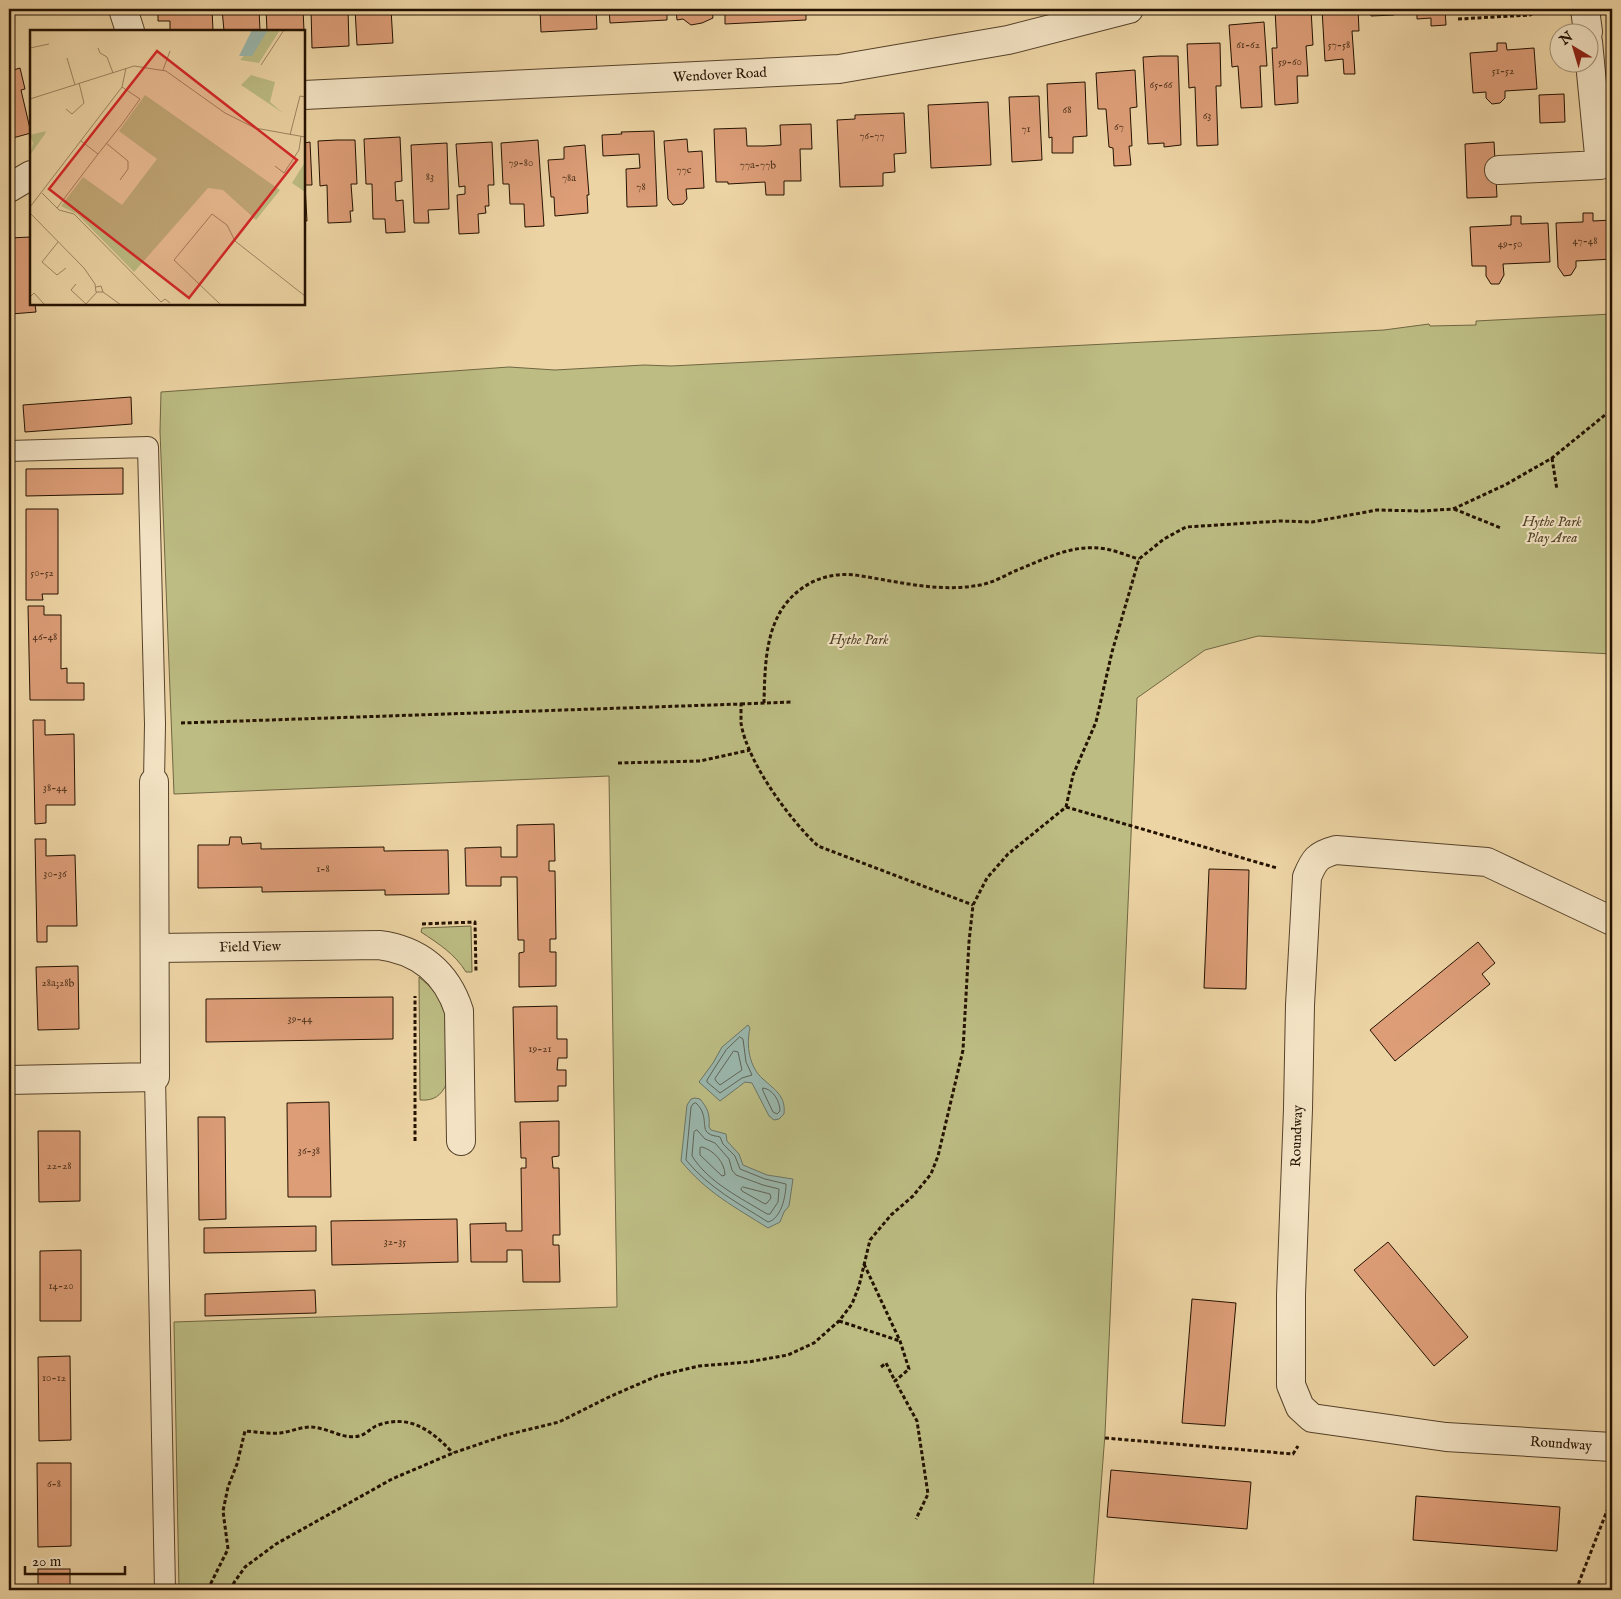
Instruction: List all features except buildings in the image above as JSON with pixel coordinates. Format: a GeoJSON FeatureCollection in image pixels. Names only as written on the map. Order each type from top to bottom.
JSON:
{"type":"FeatureCollection","features":[{"type":"Feature","properties":{"kind":"street"},"geometry":{"type":"LineString","coordinates":[[123,9],[130,30]]}},
{"type":"Feature","properties":{"kind":"street","name":"Wendover Road"},"geometry":{"type":"LineString","coordinates":[[305,95],[839,69],[1008,40],[1129,9]]}},
{"type":"Feature","properties":{"kind":"street"},"geometry":{"type":"LineString","coordinates":[[1585,9],[1587,22]]}},
{"type":"Feature","properties":{"kind":"street"},"geometry":{"type":"LineString","coordinates":[[1499,170],[1600,165],[1591,72]]}},
{"type":"Feature","properties":{"kind":"street"},"geometry":{"type":"LineString","coordinates":[[9,188],[30,176]]}},
{"type":"Feature","properties":{"kind":"street"},"geometry":{"type":"LineString","coordinates":[[9,1080],[155,1077],[154,782]]}},
{"type":"Feature","properties":{"kind":"street"},"geometry":{"type":"LineString","coordinates":[[1306,877],[1314,861],[1324,853],[1336,850],[1487,862],[1612,921]]}},
{"type":"Feature","properties":{"kind":"street","name":"Roundway"},"geometry":{"type":"LineString","coordinates":[[1306,877],[1291,1295],[1291,1385],[1300,1408],[1312,1418],[1446,1437],[1612,1447]]}},
{"type":"Feature","properties":{"kind":"street","name":"Field View"},"geometry":{"type":"LineString","coordinates":[[156,948],[378,945],[396,947],[415,955],[444,980],[454,995],[459,1012],[461,1141]]}},
{"type":"Feature","properties":{"kind":"lane"},"geometry":{"type":"LineString","coordinates":[[9,451],[148,447],[155,724],[154,782]]}},
{"type":"Feature","properties":{"kind":"lane"},"geometry":{"type":"LineString","coordinates":[[155,1077],[165,1590]]}},
{"type":"Feature","properties":{"kind":"path"},"geometry":{"type":"LineString","coordinates":[[1458,19],[1530,16],[1540,9]]}},
{"type":"Feature","properties":{"kind":"path"},"geometry":{"type":"LineString","coordinates":[[230,1590],[245,1567],[276,1544],[392,1479],[453,1453],[506,1435],[559,1422],[657,1376],[699,1366],[748,1362],[788,1355],[814,1343],[839,1321],[852,1304],[859,1286],[870,1240],[932,1174],[963,1050],[973,905],[988,878],[1008,854],[1066,807],[1073,775],[1096,722],[1112,652],[1139,559],[1164,540],[1186,527],[1280,520],[1312,522],[1377,510],[1422,511],[1453,509],[1505,485],[1552,458],[1612,406]]}},
{"type":"Feature","properties":{"kind":"path"},"geometry":{"type":"LineString","coordinates":[[1552,458],[1557,490]]}},
{"type":"Feature","properties":{"kind":"path"},"geometry":{"type":"LineString","coordinates":[[1453,509],[1501,528]]}},
{"type":"Feature","properties":{"kind":"path"},"geometry":{"type":"LineString","coordinates":[[764,703],[767,652],[777,616],[784,604],[798,591],[820,578],[836,575],[853,575],[925,587],[964,587],[982,585],[1068,550],[1087,547],[1106,549],[1139,559]]}},
{"type":"Feature","properties":{"kind":"path"},"geometry":{"type":"LineString","coordinates":[[155,724],[793,702]]}},
{"type":"Feature","properties":{"kind":"path"},"geometry":{"type":"LineString","coordinates":[[741,704],[741,724],[750,750],[762,774],[788,814],[818,846],[973,905]]}},
{"type":"Feature","properties":{"kind":"path"},"geometry":{"type":"LineString","coordinates":[[618,763],[700,761],[750,750]]}},
{"type":"Feature","properties":{"kind":"path"},"geometry":{"type":"LineString","coordinates":[[1066,807],[1306,877]]}},
{"type":"Feature","properties":{"kind":"path"},"geometry":{"type":"LineString","coordinates":[[415,955],[415,1141]]}},
{"type":"Feature","properties":{"kind":"path"},"geometry":{"type":"LineString","coordinates":[[864,1263],[900,1342],[909,1370],[896,1381]]}},
{"type":"Feature","properties":{"kind":"path"},"geometry":{"type":"LineString","coordinates":[[839,1321],[900,1342]]}},
{"type":"Feature","properties":{"kind":"path"},"geometry":{"type":"LineString","coordinates":[[881,1367],[886,1363],[918,1421],[928,1494],[916,1520]]}},
{"type":"Feature","properties":{"kind":"path"},"geometry":{"type":"LineString","coordinates":[[1104,1438],[1293,1454],[1312,1418]]}},
{"type":"Feature","properties":{"kind":"path"},"geometry":{"type":"LineString","coordinates":[[209,1590],[209,1586],[228,1550],[223,1511],[228,1487],[246,1431],[280,1434],[309,1427],[328,1430],[344,1436],[360,1436],[375,1426],[400,1422],[417,1424],[437,1436],[453,1453]]}},
{"type":"Feature","properties":{"kind":"path"},"geometry":{"type":"LineString","coordinates":[[1576,1590],[1612,1498]]}},
{"type":"Feature","properties":{"kind":"green space","name":"Hythe Park"},"geometry":{"type":"Polygon","coordinates":[[[1612,314],[1612,654],[1258,636],[1205,650],[1137,698],[1105,1434],[1093,1590],[179,1590],[174,1322],[617,1307],[609,776],[174,794],[160,431],[161,392],[509,367],[555,370],[644,365],[671,366],[1384,330],[1429,324],[1430,326],[1476,325],[1476,321],[1612,314]]]}},
{"type":"Feature","properties":{"kind":"green space"},"geometry":{"type":"Polygon","coordinates":[[[471,926],[472,972],[466,972],[452,955],[421,932],[422,928],[471,926]]]}},
{"type":"Feature","properties":{"kind":"green space"},"geometry":{"type":"Polygon","coordinates":[[[419,977],[432,989],[443,1004],[447,1015],[448,1031],[447,1083],[436,1097],[425,1100],[420,1100],[419,977]]]}},
{"type":"Feature","properties":{"kind":"water"},"geometry":{"type":"Polygon","coordinates":[[[748,1025],[750,1028],[748,1041],[754,1068],[779,1094],[783,1102],[784,1114],[779,1119],[774,1120],[769,1116],[752,1083],[745,1082],[720,1101],[699,1082],[722,1047],[748,1025]]]}},
{"type":"Feature","properties":{"kind":"water"},"geometry":{"type":"Polygon","coordinates":[[[691,1099],[700,1099],[707,1109],[711,1130],[726,1134],[727,1141],[739,1154],[743,1165],[767,1175],[793,1179],[789,1206],[780,1222],[768,1228],[711,1191],[681,1161],[687,1105],[691,1099]]]}},
{"type":"Feature","properties":{"kind":"park label","name":"Hythe Park Play Area"},"geometry":{"type":"Point","coordinates":[1552,530]}}]}
